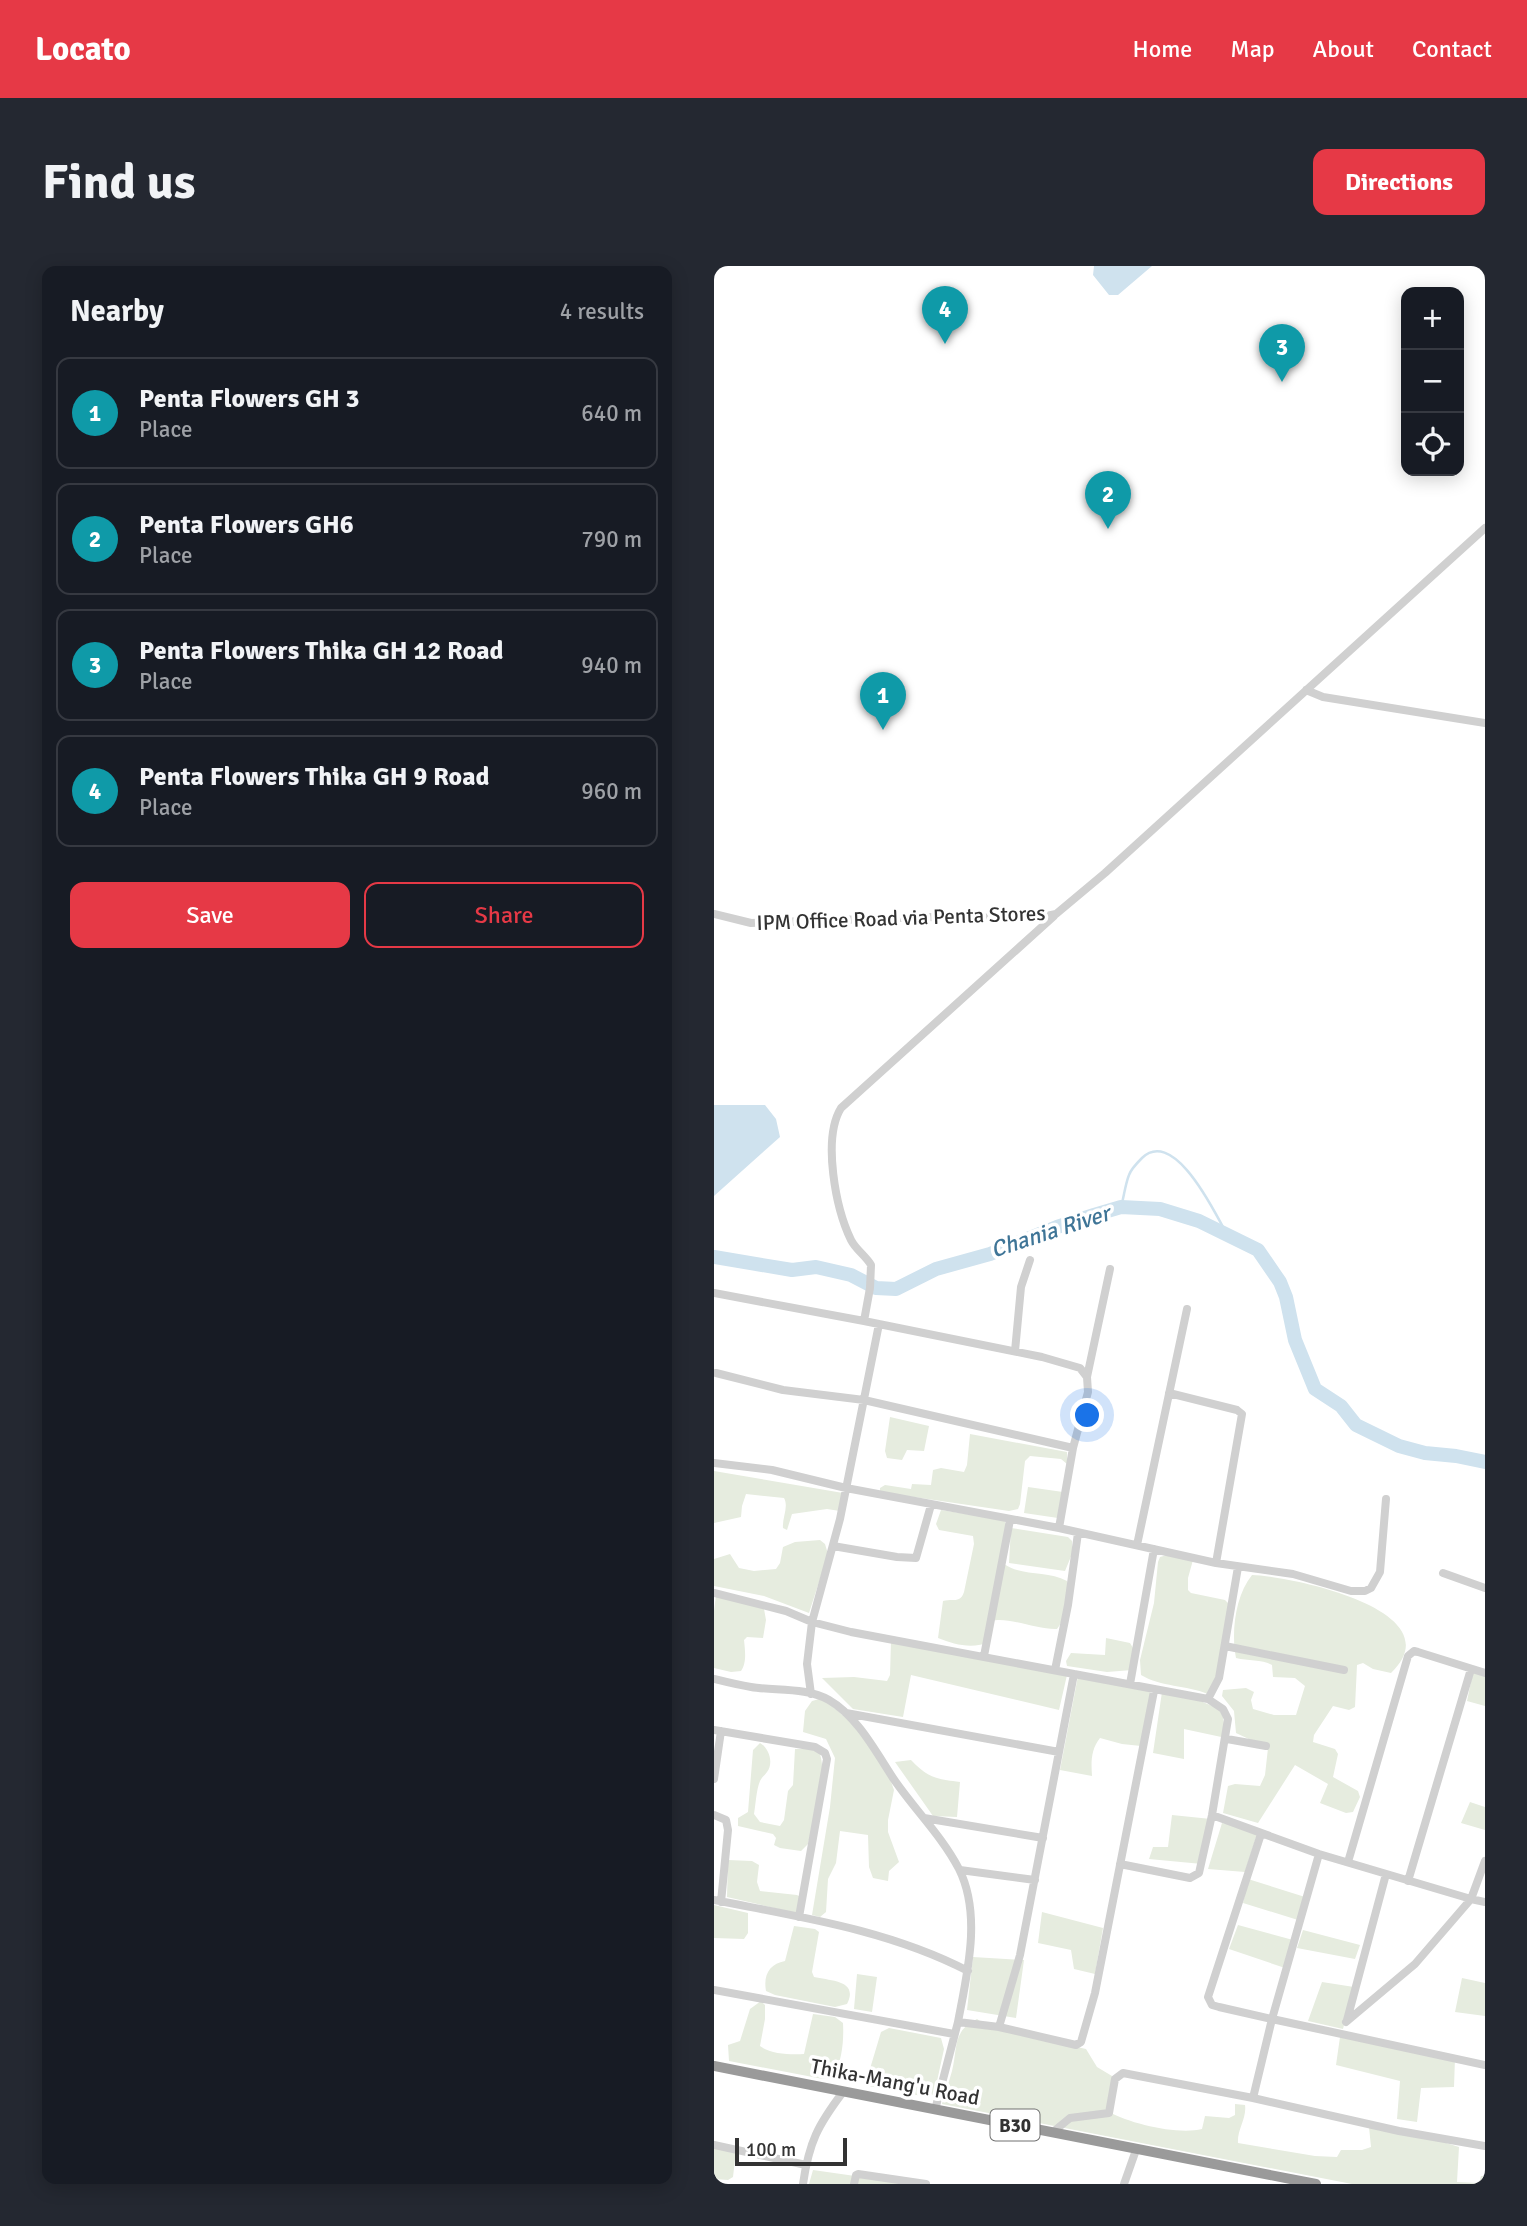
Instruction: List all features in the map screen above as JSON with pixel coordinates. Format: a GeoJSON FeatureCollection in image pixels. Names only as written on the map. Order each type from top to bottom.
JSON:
{"type":"FeatureCollection","features":[{"type":"Feature","properties":{"kind":"highway","name":"Thika-Mang'u Road"},"geometry":{"type":"LineString","coordinates":[[714,2066],[1316,2184]]}},
{"type":"Feature","properties":{"kind":"street","name":"IPM Office Road via Penta Stores"},"geometry":{"type":"LineString","coordinates":[[714,914],[751,923],[779,923],[928,917],[1036,918],[1056,914],[1105,873],[1485,528]]}},
{"type":"Feature","properties":{"kind":"street"},"geometry":{"type":"LineString","coordinates":[[1303,693],[1485,723]]}},
{"type":"Feature","properties":{"kind":"street"},"geometry":{"type":"LineString","coordinates":[[864,1321],[871,1265],[852,1241],[837,1200],[833,1159],[837,1114],[1056,914]]}},
{"type":"Feature","properties":{"kind":"street"},"geometry":{"type":"LineString","coordinates":[[1014,1352],[1021,1287],[1030,1260]]}},
{"type":"Feature","properties":{"kind":"street"},"geometry":{"type":"LineString","coordinates":[[1059,1528],[1073,1448],[1088,1392],[1087,1377],[1110,1269]]}},
{"type":"Feature","properties":{"kind":"street"},"geometry":{"type":"LineString","coordinates":[[714,1293],[1014,1352],[1080,1368],[1087,1377]]}},
{"type":"Feature","properties":{"kind":"street"},"geometry":{"type":"LineString","coordinates":[[1137,1545],[1187,1309]]}},
{"type":"Feature","properties":{"kind":"street"},"geometry":{"type":"LineString","coordinates":[[811,1694],[807,1664],[812,1622],[846,1489],[878,1324]]}},
{"type":"Feature","properties":{"kind":"street"},"geometry":{"type":"LineString","coordinates":[[716,1373],[783,1390],[864,1400],[1073,1448]]}},
{"type":"Feature","properties":{"kind":"street"},"geometry":{"type":"LineString","coordinates":[[1169,1393],[1237,1410],[1242,1414],[1216,1563]]}},
{"type":"Feature","properties":{"kind":"street"},"geometry":{"type":"LineString","coordinates":[[714,1463],[772,1470],[846,1489],[1059,1528],[1216,1563],[1293,1574],[1351,1591],[1365,1591],[1375,1583],[1380,1572],[1386,1499]]}},
{"type":"Feature","properties":{"kind":"street"},"geometry":{"type":"LineString","coordinates":[[833,1546],[916,1558],[931,1505]]}},
{"type":"Feature","properties":{"kind":"street"},"geometry":{"type":"LineString","coordinates":[[984,1656],[1010,1520]]}},
{"type":"Feature","properties":{"kind":"street"},"geometry":{"type":"LineString","coordinates":[[1055,1670],[1068,1605],[1078,1532]]}},
{"type":"Feature","properties":{"kind":"street"},"geometry":{"type":"LineString","coordinates":[[1130,1684],[1154,1549]]}},
{"type":"Feature","properties":{"kind":"street"},"geometry":{"type":"LineString","coordinates":[[1208,1699],[1219,1678],[1238,1567]]}},
{"type":"Feature","properties":{"kind":"street"},"geometry":{"type":"LineString","coordinates":[[1443,1573],[1485,1588]]}},
{"type":"Feature","properties":{"kind":"street"},"geometry":{"type":"LineString","coordinates":[[714,1593],[786,1611],[812,1622],[851,1632],[1208,1699],[1227,1714],[1229,1727],[1202,1867],[1196,1876],[1190,1878],[1120,1864]]}},
{"type":"Feature","properties":{"kind":"street"},"geometry":{"type":"LineString","coordinates":[[1225,1646],[1344,1670]]}},
{"type":"Feature","properties":{"kind":"street"},"geometry":{"type":"LineString","coordinates":[[1348,1862],[1408,1656],[1418,1652],[1485,1672]]}},
{"type":"Feature","properties":{"kind":"street"},"geometry":{"type":"LineString","coordinates":[[1408,1881],[1471,1669]]}},
{"type":"Feature","properties":{"kind":"street"},"geometry":{"type":"LineString","coordinates":[[999,2027],[1020,1955],[1074,1674]]}},
{"type":"Feature","properties":{"kind":"street"},"geometry":{"type":"LineString","coordinates":[[714,1679],[750,1687],[811,1694],[828,1699],[846,1713],[960,1871],[969,1908],[968,1971],[958,2022],[935,2109]]}},
{"type":"Feature","properties":{"kind":"street"},"geometry":{"type":"LineString","coordinates":[[958,2022],[999,2027],[1080,2044],[1095,1993],[1154,1690]]}},
{"type":"Feature","properties":{"kind":"street"},"geometry":{"type":"LineString","coordinates":[[846,1713],[1059,1752]]}},
{"type":"Feature","properties":{"kind":"street"},"geometry":{"type":"LineString","coordinates":[[714,1779],[718,1731],[815,1748],[825,1753],[827,1759],[821,1801],[799,1917]]}},
{"type":"Feature","properties":{"kind":"street"},"geometry":{"type":"LineString","coordinates":[[1227,1739],[1266,1746]]}},
{"type":"Feature","properties":{"kind":"street"},"geometry":{"type":"LineString","coordinates":[[714,1815],[726,1820],[728,1829],[717,1901],[869,1933],[914,1947],[968,1971]]}},
{"type":"Feature","properties":{"kind":"street"},"geometry":{"type":"LineString","coordinates":[[1212,1815],[1319,1854],[1485,1902]]}},
{"type":"Feature","properties":{"kind":"street"},"geometry":{"type":"LineString","coordinates":[[924,1818],[1043,1838]]}},
{"type":"Feature","properties":{"kind":"street"},"geometry":{"type":"LineString","coordinates":[[1261,1834],[1208,1997],[1212,2004],[1272,2020],[1485,2066]]}},
{"type":"Feature","properties":{"kind":"street"},"geometry":{"type":"LineString","coordinates":[[1253,2098],[1319,1854]]}},
{"type":"Feature","properties":{"kind":"street"},"geometry":{"type":"LineString","coordinates":[[1346,2022],[1415,1964],[1471,1899],[1485,1861]]}},
{"type":"Feature","properties":{"kind":"street"},"geometry":{"type":"LineString","coordinates":[[960,1871],[1035,1880]]}},
{"type":"Feature","properties":{"kind":"street"},"geometry":{"type":"LineString","coordinates":[[1342,2035],[1386,1874]]}},
{"type":"Feature","properties":{"kind":"street"},"geometry":{"type":"LineString","coordinates":[[714,1990],[954,2034]]}},
{"type":"Feature","properties":{"kind":"street"},"geometry":{"type":"LineString","coordinates":[[1054,2132],[1070,2118],[1109,2113],[1115,2079],[1123,2073],[1253,2098],[1399,2131],[1485,2146]]}},
{"type":"Feature","properties":{"kind":"street"},"geometry":{"type":"LineString","coordinates":[[803,2184],[806,2165],[819,2126],[843,2092]]}},
{"type":"Feature","properties":{"kind":"street"},"geometry":{"type":"LineString","coordinates":[[714,2145],[806,2165]]}},
{"type":"Feature","properties":{"kind":"street"},"geometry":{"type":"LineString","coordinates":[[1124,2184],[1136,2150]]}},
{"type":"Feature","properties":{"kind":"street"},"geometry":{"type":"LineString","coordinates":[[854,2184],[856,2175],[859,2174],[926,2184]]}},
{"type":"Feature","properties":{"kind":"shaded area"},"geometry":{"type":"Polygon","coordinates":[[[890,1417],[929,1426],[924,1451],[907,1450],[902,1460],[887,1458],[885,1451],[890,1417]]]}},
{"type":"Feature","properties":{"kind":"shaded area"},"geometry":{"type":"Polygon","coordinates":[[[970,1434],[1067,1452],[1067,1464],[1061,1459],[1030,1456],[1025,1461],[1020,1504],[1018,1509],[1009,1511],[880,1492],[880,1488],[885,1485],[911,1489],[912,1484],[931,1485],[933,1470],[941,1468],[964,1472],[970,1434]]]}},
{"type":"Feature","properties":{"kind":"shaded area"},"geometry":{"type":"Polygon","coordinates":[[[714,1471],[843,1493],[840,1511],[827,1509],[792,1514],[787,1530],[783,1528],[786,1505],[784,1498],[746,1494],[741,1517],[714,1523],[714,1471]]]}},
{"type":"Feature","properties":{"kind":"shaded area"},"geometry":{"type":"Polygon","coordinates":[[[1028,1487],[1063,1492],[1058,1518],[1024,1513],[1028,1487]]]}},
{"type":"Feature","properties":{"kind":"shaded area"},"geometry":{"type":"Polygon","coordinates":[[[941,1510],[1004,1520],[1008,1528],[1004,1564],[1019,1571],[1067,1581],[1066,1606],[1057,1629],[998,1620],[992,1621],[990,1642],[964,1645],[938,1638],[943,1601],[962,1596],[974,1544],[973,1536],[939,1530],[936,1524],[941,1510]]]}},
{"type":"Feature","properties":{"kind":"shaded area"},"geometry":{"type":"Polygon","coordinates":[[[1011,1528],[1068,1537],[1072,1541],[1072,1554],[1065,1571],[1009,1563],[1011,1528]]]}},
{"type":"Feature","properties":{"kind":"shaded area"},"geometry":{"type":"Polygon","coordinates":[[[820,1540],[825,1544],[828,1554],[809,1613],[764,1596],[714,1586],[714,1559],[730,1554],[739,1568],[754,1571],[776,1569],[783,1547],[795,1542],[820,1540]]]}},
{"type":"Feature","properties":{"kind":"shaded area"},"geometry":{"type":"Polygon","coordinates":[[[1167,1555],[1193,1560],[1188,1578],[1188,1590],[1191,1593],[1225,1600],[1230,1605],[1218,1673],[1208,1694],[1157,1682],[1141,1675],[1140,1660],[1154,1603],[1158,1562],[1160,1557],[1167,1555]]]}},
{"type":"Feature","properties":{"kind":"shaded area"},"geometry":{"type":"Polygon","coordinates":[[[1252,1575],[1298,1582],[1360,1601],[1385,1615],[1402,1631],[1405,1651],[1391,1673],[1373,1669],[1363,1663],[1357,1665],[1355,1707],[1349,1710],[1333,1706],[1314,1735],[1313,1742],[1335,1749],[1338,1754],[1333,1777],[1358,1791],[1360,1797],[1353,1812],[1346,1813],[1320,1803],[1328,1784],[1295,1765],[1258,1823],[1223,1813],[1228,1786],[1260,1786],[1265,1775],[1268,1748],[1236,1733],[1234,1711],[1222,1696],[1223,1690],[1246,1688],[1254,1692],[1251,1700],[1253,1709],[1274,1715],[1296,1715],[1305,1686],[1295,1678],[1273,1677],[1272,1665],[1268,1663],[1236,1658],[1234,1637],[1238,1604],[1252,1575]]]}},
{"type":"Feature","properties":{"kind":"shaded area"},"geometry":{"type":"Polygon","coordinates":[[[716,1595],[764,1609],[766,1620],[763,1638],[747,1637],[744,1640],[745,1660],[741,1671],[714,1668],[716,1595]]]}},
{"type":"Feature","properties":{"kind":"shaded area"},"geometry":{"type":"Polygon","coordinates":[[[1106,1638],[1130,1643],[1133,1648],[1132,1670],[1107,1672],[1067,1666],[1066,1661],[1071,1653],[1105,1655],[1106,1638]]]}},
{"type":"Feature","properties":{"kind":"shaded area"},"geometry":{"type":"Polygon","coordinates":[[[891,1641],[1067,1675],[1059,1710],[911,1675],[903,1717],[853,1709],[822,1678],[854,1677],[887,1681],[890,1675],[891,1641]]]}},
{"type":"Feature","properties":{"kind":"shaded area"},"geometry":{"type":"Polygon","coordinates":[[[1473,1672],[1485,1675],[1485,1706],[1467,1701],[1473,1672]]]}},
{"type":"Feature","properties":{"kind":"shaded area"},"geometry":{"type":"Polygon","coordinates":[[[1078,1676],[1151,1690],[1141,1746],[1100,1738],[1092,1756],[1092,1776],[1060,1770],[1078,1676]]]}},
{"type":"Feature","properties":{"kind":"shaded area"},"geometry":{"type":"Polygon","coordinates":[[[1162,1692],[1193,1698],[1222,1710],[1226,1738],[1184,1729],[1184,1759],[1153,1753],[1162,1692]]]}},
{"type":"Feature","properties":{"kind":"shaded area"},"geometry":{"type":"Polygon","coordinates":[[[823,1698],[855,1726],[889,1776],[894,1790],[888,1832],[899,1862],[889,1871],[888,1881],[873,1878],[869,1867],[868,1835],[840,1831],[836,1863],[828,1879],[826,1912],[820,1917],[812,1915],[830,1807],[835,1758],[826,1739],[803,1732],[805,1711],[812,1701],[823,1698]]]}},
{"type":"Feature","properties":{"kind":"shaded area"},"geometry":{"type":"Polygon","coordinates":[[[760,1743],[766,1748],[770,1760],[757,1793],[754,1814],[760,1822],[780,1826],[784,1820],[788,1791],[793,1785],[795,1749],[817,1749],[821,1757],[822,1781],[817,1809],[808,1844],[801,1851],[774,1845],[776,1838],[773,1834],[738,1826],[738,1818],[748,1812],[753,1750],[760,1743]]]}},
{"type":"Feature","properties":{"kind":"shaded area"},"geometry":{"type":"Polygon","coordinates":[[[911,1760],[933,1777],[960,1782],[957,1817],[933,1816],[895,1762],[911,1760]]]}},
{"type":"Feature","properties":{"kind":"shaded area"},"geometry":{"type":"Polygon","coordinates":[[[1470,1802],[1485,1807],[1485,1830],[1461,1823],[1470,1802]]]}},
{"type":"Feature","properties":{"kind":"shaded area"},"geometry":{"type":"Polygon","coordinates":[[[1172,1815],[1211,1819],[1202,1864],[1149,1859],[1153,1847],[1168,1847],[1172,1815]]]}},
{"type":"Feature","properties":{"kind":"shaded area"},"geometry":{"type":"Polygon","coordinates":[[[1222,1823],[1258,1831],[1245,1872],[1208,1869],[1222,1823]]]}},
{"type":"Feature","properties":{"kind":"shaded area"},"geometry":{"type":"Polygon","coordinates":[[[728,1860],[752,1861],[759,1865],[757,1882],[760,1891],[797,1895],[804,1899],[800,1914],[727,1897],[728,1860]]]}},
{"type":"Feature","properties":{"kind":"shaded area"},"geometry":{"type":"Polygon","coordinates":[[[1248,1879],[1305,1897],[1298,1920],[1243,1903],[1248,1879]]]}},
{"type":"Feature","properties":{"kind":"shaded area"},"geometry":{"type":"Polygon","coordinates":[[[714,1905],[748,1913],[748,1933],[744,1939],[714,1938],[714,1905]]]}},
{"type":"Feature","properties":{"kind":"shaded area"},"geometry":{"type":"Polygon","coordinates":[[[1042,1912],[1103,1928],[1095,1974],[1074,1969],[1071,1950],[1038,1943],[1042,1912]]]}},
{"type":"Feature","properties":{"kind":"shaded area"},"geometry":{"type":"Polygon","coordinates":[[[1238,1925],[1293,1940],[1285,1968],[1229,1949],[1238,1925]]]}},
{"type":"Feature","properties":{"kind":"shaded area"},"geometry":{"type":"Polygon","coordinates":[[[794,1926],[819,1932],[812,1972],[814,1977],[846,1986],[850,1996],[847,2004],[835,2007],[766,1991],[769,1971],[785,1961],[794,1926]]]}},
{"type":"Feature","properties":{"kind":"shaded area"},"geometry":{"type":"Polygon","coordinates":[[[1303,1930],[1360,1945],[1355,1959],[1297,1948],[1303,1930]]]}},
{"type":"Feature","properties":{"kind":"shaded area"},"geometry":{"type":"Polygon","coordinates":[[[973,1957],[1024,1960],[1016,2018],[967,2010],[973,1957]]]}},
{"type":"Feature","properties":{"kind":"shaded area"},"geometry":{"type":"Polygon","coordinates":[[[857,1974],[877,1977],[872,2012],[854,2009],[857,1974]]]}},
{"type":"Feature","properties":{"kind":"shaded area"},"geometry":{"type":"Polygon","coordinates":[[[1462,1978],[1485,1983],[1485,2016],[1455,2012],[1462,1978]]]}},
{"type":"Feature","properties":{"kind":"shaded area"},"geometry":{"type":"Polygon","coordinates":[[[1322,1982],[1354,1987],[1343,2029],[1308,2021],[1322,1982]]]}},
{"type":"Feature","properties":{"kind":"shaded area"},"geometry":{"type":"Polygon","coordinates":[[[761,2001],[765,2005],[765,2019],[760,2046],[775,2052],[804,2054],[813,2014],[835,2017],[843,2023],[842,2050],[834,2076],[823,2079],[729,2061],[728,2045],[740,2041],[750,2009],[761,2001]]]}},
{"type":"Feature","properties":{"kind":"shaded area"},"geometry":{"type":"Polygon","coordinates":[[[977,2019],[991,2028],[1086,2049],[1097,2067],[1117,2079],[1109,2112],[1129,2121],[1180,2131],[1202,2129],[1205,2116],[1229,2118],[1235,2115],[1235,2104],[1245,2105],[1238,2143],[1337,2157],[1341,2150],[1371,2147],[1369,2127],[1459,2147],[1457,2182],[1479,2183],[1481,2176],[1485,2176],[1485,2184],[1352,2184],[942,2104],[957,2041],[963,2029],[977,2019]]]}},
{"type":"Feature","properties":{"kind":"shaded area"},"geometry":{"type":"Polygon","coordinates":[[[889,2028],[941,2038],[944,2049],[934,2095],[922,2096],[868,2086],[869,2072],[881,2032],[889,2028]]]}},
{"type":"Feature","properties":{"kind":"shaded area"},"geometry":{"type":"Polygon","coordinates":[[[1340,2037],[1455,2058],[1454,2087],[1421,2088],[1417,2122],[1397,2119],[1400,2081],[1336,2065],[1340,2037]]]}},
{"type":"Feature","properties":{"kind":"shaded area"},"geometry":{"type":"Polygon","coordinates":[[[714,2143],[736,2151],[733,2177],[728,2180],[714,2179],[714,2143]]]}},
{"type":"Feature","properties":{"kind":"shaded area"},"geometry":{"type":"Polygon","coordinates":[[[813,2170],[911,2184],[809,2184],[813,2170]]]}},
{"type":"Feature","properties":{"kind":"water"},"geometry":{"type":"Polygon","coordinates":[[[1094,266],[1152,266],[1118,295],[1109,295],[1093,275],[1094,266]]]}},
{"type":"Feature","properties":{"kind":"water"},"geometry":{"type":"Polygon","coordinates":[[[714,1105],[765,1105],[776,1119],[780,1137],[714,1196],[714,1105]]]}},
{"type":"Feature","properties":{"kind":"waterway"},"geometry":{"type":"LineString","coordinates":[[1121,1207],[1134,1166],[1154,1152],[1166,1153],[1178,1161],[1201,1188],[1223,1227]]}},
{"type":"Feature","properties":{"kind":"waterway","name":"Chania River"},"geometry":{"type":"LineString","coordinates":[[714,1257],[792,1270],[816,1267],[851,1275],[876,1288],[896,1289],[936,1269],[990,1254],[1094,1215],[1121,1207],[1160,1209],[1199,1221],[1258,1250],[1280,1282],[1295,1340],[1315,1389],[1341,1406],[1356,1425],[1399,1446],[1425,1453],[1485,1462]]}},
{"type":"Feature","properties":{"kind":"place","name":"Penta Flowers Thika GH 9 Road"},"geometry":{"type":"Point","coordinates":[945,344]}},
{"type":"Feature","properties":{"kind":"place","name":"Penta Flowers Thika GH 12 Road"},"geometry":{"type":"Point","coordinates":[1282,382]}},
{"type":"Feature","properties":{"kind":"place","name":"Penta Flowers GH6"},"geometry":{"type":"Point","coordinates":[1108,529]}},
{"type":"Feature","properties":{"kind":"place","name":"Penta Flowers GH 3"},"geometry":{"type":"Point","coordinates":[883,730]}}]}
